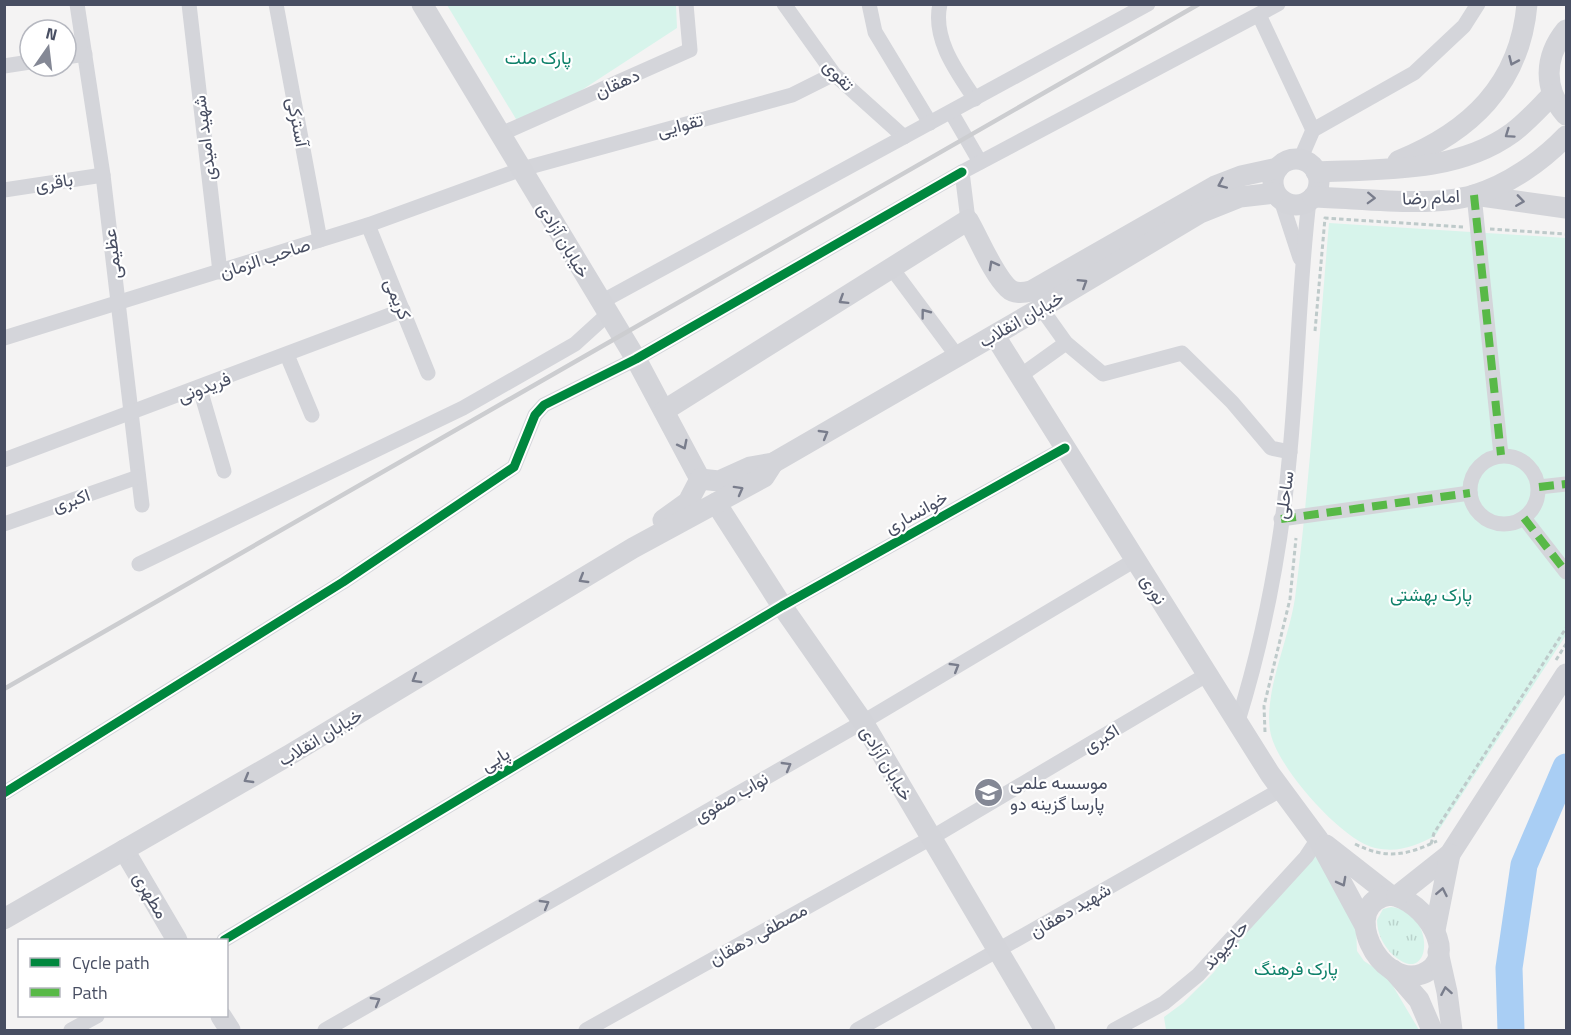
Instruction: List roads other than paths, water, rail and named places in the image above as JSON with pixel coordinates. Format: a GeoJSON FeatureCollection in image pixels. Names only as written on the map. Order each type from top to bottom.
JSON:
{"type":"FeatureCollection","features":[{"type":"Feature","properties":{"kind":"main road","name":"خیابان آزادی"},"geometry":{"type":"LineString","coordinates":[[422,4],[636,359],[700,479]]}},
{"type":"Feature","properties":{"kind":"main road"},"geometry":{"type":"LineString","coordinates":[[1378,169],[1428,149],[1452,135],[1492,98],[1514,60],[1521,39],[1527,4]]}},
{"type":"Feature","properties":{"kind":"main road"},"geometry":{"type":"LineString","coordinates":[[1566,30],[1551,53],[1548,67],[1552,94],[1566,115]]}},
{"type":"Feature","properties":{"kind":"main road","name":"امام رضا"},"geometry":{"type":"LineString","coordinates":[[1308,166],[1378,169],[1462,159],[1513,133],[1552,94]]}},
{"type":"Feature","properties":{"kind":"main road","name":"امام رضا"},"geometry":{"type":"LineString","coordinates":[[1311,199],[1437,200],[1474,195],[1504,182],[1536,162],[1566,136]]}},
{"type":"Feature","properties":{"kind":"main road"},"geometry":{"type":"LineString","coordinates":[[1287,161],[1308,166],[1318,185],[1311,199],[1295,205],[1278,196],[1273,184],[1278,168],[1287,161]]}},
{"type":"Feature","properties":{"kind":"main road","name":"خیابان انقلاب"},"geometry":{"type":"LineString","coordinates":[[633,548],[657,524],[688,502],[700,479],[719,481],[750,467],[773,463],[995,336],[1036,300],[1215,186],[1240,176],[1278,168]]}},
{"type":"Feature","properties":{"kind":"main road"},"geometry":{"type":"LineString","coordinates":[[1474,195],[1566,208]]}},
{"type":"Feature","properties":{"kind":"main road","name":"خیابان انقلاب"},"geometry":{"type":"LineString","coordinates":[[1036,300],[1200,213],[1240,197],[1278,196]]}},
{"type":"Feature","properties":{"kind":"main road"},"geometry":{"type":"LineString","coordinates":[[665,410],[893,270],[968,220],[1009,290],[1036,300]]}},
{"type":"Feature","properties":{"kind":"main road","name":"نوری"},"geometry":{"type":"LineString","coordinates":[[995,336],[1208,674],[1282,789],[1318,839]]}},
{"type":"Feature","properties":{"kind":"main road","name":"خیابان انقلاب"},"geometry":{"type":"LineString","coordinates":[[4,919],[291,754],[633,548],[764,477],[773,463]]}},
{"type":"Feature","properties":{"kind":"main road","name":"خیابان آزادی"},"geometry":{"type":"LineString","coordinates":[[716,503],[782,606],[862,722],[1045,1030]]}},
{"type":"Feature","properties":{"kind":"main road"},"geometry":{"type":"LineString","coordinates":[[1365,926],[1370,905],[1376,899],[1394,895],[1433,867],[1560,669]]}},
{"type":"Feature","properties":{"kind":"main road"},"geometry":{"type":"LineString","coordinates":[[1318,839],[1394,895],[1417,906],[1435,930]]}},
{"type":"Feature","properties":{"kind":"main road"},"geometry":{"type":"LineString","coordinates":[[1318,839],[1365,926],[1372,947],[1419,1000],[1432,1030]]}},
{"type":"Feature","properties":{"kind":"main road"},"geometry":{"type":"LineString","coordinates":[[1444,847],[1435,930],[1452,1030]]}},
{"type":"Feature","properties":{"kind":"main road","name":"مطهری"},"geometry":{"type":"LineString","coordinates":[[124,850],[176,939]]}},
{"type":"Feature","properties":{"kind":"main road"},"geometry":{"type":"LineString","coordinates":[[1392,969],[1406,975],[1420,975],[1433,966],[1438,952]]}},
{"type":"Feature","properties":{"kind":"main road"},"geometry":{"type":"LineString","coordinates":[[222,1017],[230,1030]]}},
{"type":"Feature","properties":{"kind":"street","name":"عظیمی"},"geometry":{"type":"LineString","coordinates":[[77,4],[102,175],[142,505]]}},
{"type":"Feature","properties":{"kind":"street","name":"شهید امیدی"},"geometry":{"type":"LineString","coordinates":[[189,4],[220,272]]}},
{"type":"Feature","properties":{"kind":"street","name":"آسترکی"},"geometry":{"type":"LineString","coordinates":[[276,4],[320,240]]}},
{"type":"Feature","properties":{"kind":"street","name":"دهقان"},"geometry":{"type":"LineString","coordinates":[[501,134],[690,50],[686,4]]}},
{"type":"Feature","properties":{"kind":"street","name":"تقوی"},"geometry":{"type":"LineString","coordinates":[[784,4],[834,74],[904,137]]}},
{"type":"Feature","properties":{"kind":"street"},"geometry":{"type":"LineString","coordinates":[[869,4],[874,32],[930,123]]}},
{"type":"Feature","properties":{"kind":"street"},"geometry":{"type":"LineString","coordinates":[[940,4],[938,14],[948,58],[975,99]]}},
{"type":"Feature","properties":{"kind":"street"},"geometry":{"type":"LineString","coordinates":[[139,564],[463,408],[575,344],[605,308],[904,137],[1148,4]]}},
{"type":"Feature","properties":{"kind":"street"},"geometry":{"type":"LineString","coordinates":[[4,793],[343,582],[514,467],[535,415],[544,405],[636,359],[980,162],[1278,4]]}},
{"type":"Feature","properties":{"kind":"street"},"geometry":{"type":"LineString","coordinates":[[1313,130],[1414,73],[1464,26],[1478,4]]}},
{"type":"Feature","properties":{"kind":"street"},"geometry":{"type":"LineString","coordinates":[[1259,15],[1313,130],[1308,166]]}},
{"type":"Feature","properties":{"kind":"street"},"geometry":{"type":"LineString","coordinates":[[78,55],[85,54]]}},
{"type":"Feature","properties":{"kind":"street","name":"تقوایی"},"geometry":{"type":"LineString","coordinates":[[522,169],[792,95],[834,74]]}},
{"type":"Feature","properties":{"kind":"street"},"geometry":{"type":"LineString","coordinates":[[951,112],[980,162]]}},
{"type":"Feature","properties":{"kind":"street","name":"صاحب الزمان"},"geometry":{"type":"LineString","coordinates":[[4,338],[368,225],[522,169]]}},
{"type":"Feature","properties":{"kind":"street"},"geometry":{"type":"LineString","coordinates":[[962,172],[968,220]]}},
{"type":"Feature","properties":{"kind":"street","name":"باقری"},"geometry":{"type":"LineString","coordinates":[[4,190],[102,175]]}},
{"type":"Feature","properties":{"kind":"street"},"geometry":{"type":"LineString","coordinates":[[1474,195],[1502,455]]}},
{"type":"Feature","properties":{"kind":"street"},"geometry":{"type":"LineString","coordinates":[[1278,196],[1301,264]]}},
{"type":"Feature","properties":{"kind":"street","name":"ساحلی"},"geometry":{"type":"LineString","coordinates":[[1239,721],[1257,659],[1281,519],[1290,452],[1301,264],[1311,199]]}},
{"type":"Feature","properties":{"kind":"street","name":"کریمی"},"geometry":{"type":"LineString","coordinates":[[368,225],[428,373]]}},
{"type":"Feature","properties":{"kind":"street"},"geometry":{"type":"LineString","coordinates":[[893,270],[957,356]]}},
{"type":"Feature","properties":{"kind":"street"},"geometry":{"type":"LineString","coordinates":[[1036,300],[1066,343],[1103,374],[1182,353],[1232,402],[1271,448],[1290,452]]}},
{"type":"Feature","properties":{"kind":"street","name":"فریدونی"},"geometry":{"type":"LineString","coordinates":[[4,460],[131,415],[403,310]]}},
{"type":"Feature","properties":{"kind":"street"},"geometry":{"type":"LineString","coordinates":[[1020,376],[1066,343]]}},
{"type":"Feature","properties":{"kind":"street"},"geometry":{"type":"LineString","coordinates":[[287,355],[312,415]]}},
{"type":"Feature","properties":{"kind":"street"},"geometry":{"type":"LineString","coordinates":[[200,388],[224,471]]}},
{"type":"Feature","properties":{"kind":"street","name":"خوانساری"},"geometry":{"type":"LineString","coordinates":[[782,606],[1065,448]]}},
{"type":"Feature","properties":{"kind":"street"},"geometry":{"type":"LineString","coordinates":[[1502,455],[1519,459],[1527,464],[1537,478],[1539,487],[1536,504],[1524,518],[1508,524],[1490,521],[1476,510],[1470,493],[1473,475],[1478,468],[1485,462],[1502,455]]}},
{"type":"Feature","properties":{"kind":"street","name":"اکبری"},"geometry":{"type":"LineString","coordinates":[[4,524],[138,477]]}},
{"type":"Feature","properties":{"kind":"street"},"geometry":{"type":"LineString","coordinates":[[1539,487],[1566,484]]}},
{"type":"Feature","properties":{"kind":"street"},"geometry":{"type":"LineString","coordinates":[[1281,519],[1470,493]]}},
{"type":"Feature","properties":{"kind":"street"},"geometry":{"type":"LineString","coordinates":[[1524,518],[1566,572]]}},
{"type":"Feature","properties":{"kind":"street","name":"نواب صفوی"},"geometry":{"type":"LineString","coordinates":[[325,1030],[862,722],[1135,560]]}},
{"type":"Feature","properties":{"kind":"street","name":"پاپی"},"geometry":{"type":"LineString","coordinates":[[226,939],[782,606]]}},
{"type":"Feature","properties":{"kind":"street","name":"اکبری"},"geometry":{"type":"LineString","coordinates":[[931,838],[1208,674]]}},
{"type":"Feature","properties":{"kind":"street","name":"شهید دهقان"},"geometry":{"type":"LineString","coordinates":[[858,1030],[1282,789]]}},
{"type":"Feature","properties":{"kind":"street","name":"مصطفی دهقان"},"geometry":{"type":"LineString","coordinates":[[586,1030],[931,838]]}},
{"type":"Feature","properties":{"kind":"street","name":"حاجیوند"},"geometry":{"type":"LineString","coordinates":[[1114,1030],[1164,1003],[1198,975],[1306,857],[1318,839]]}},
{"type":"Feature","properties":{"kind":"street"},"geometry":{"type":"LineString","coordinates":[[71,1030],[95,1017]]}},
{"type":"Feature","properties":{"kind":"waterway"},"geometry":{"type":"LineString","coordinates":[[1511,1030],[1509,968],[1524,865],[1566,767]]}},
{"type":"Feature","properties":{"kind":"railway"},"geometry":{"type":"LineString","coordinates":[[4,689],[1199,4]]}},
{"type":"Feature","properties":{"kind":"place","name":"موسسه علمی پارسا گزینه دو"},"geometry":{"type":"Point","coordinates":[989,792]}},
{"type":"Feature","properties":{"kind":"park label","name":"پارک ملت"},"geometry":{"type":"Point","coordinates":[538,57]}},
{"type":"Feature","properties":{"kind":"park label","name":"پارک بهشتی"},"geometry":{"type":"Point","coordinates":[1431,594]}},
{"type":"Feature","properties":{"kind":"park label","name":"پارک فرهنگ"},"geometry":{"type":"Point","coordinates":[1296,968]}}]}
